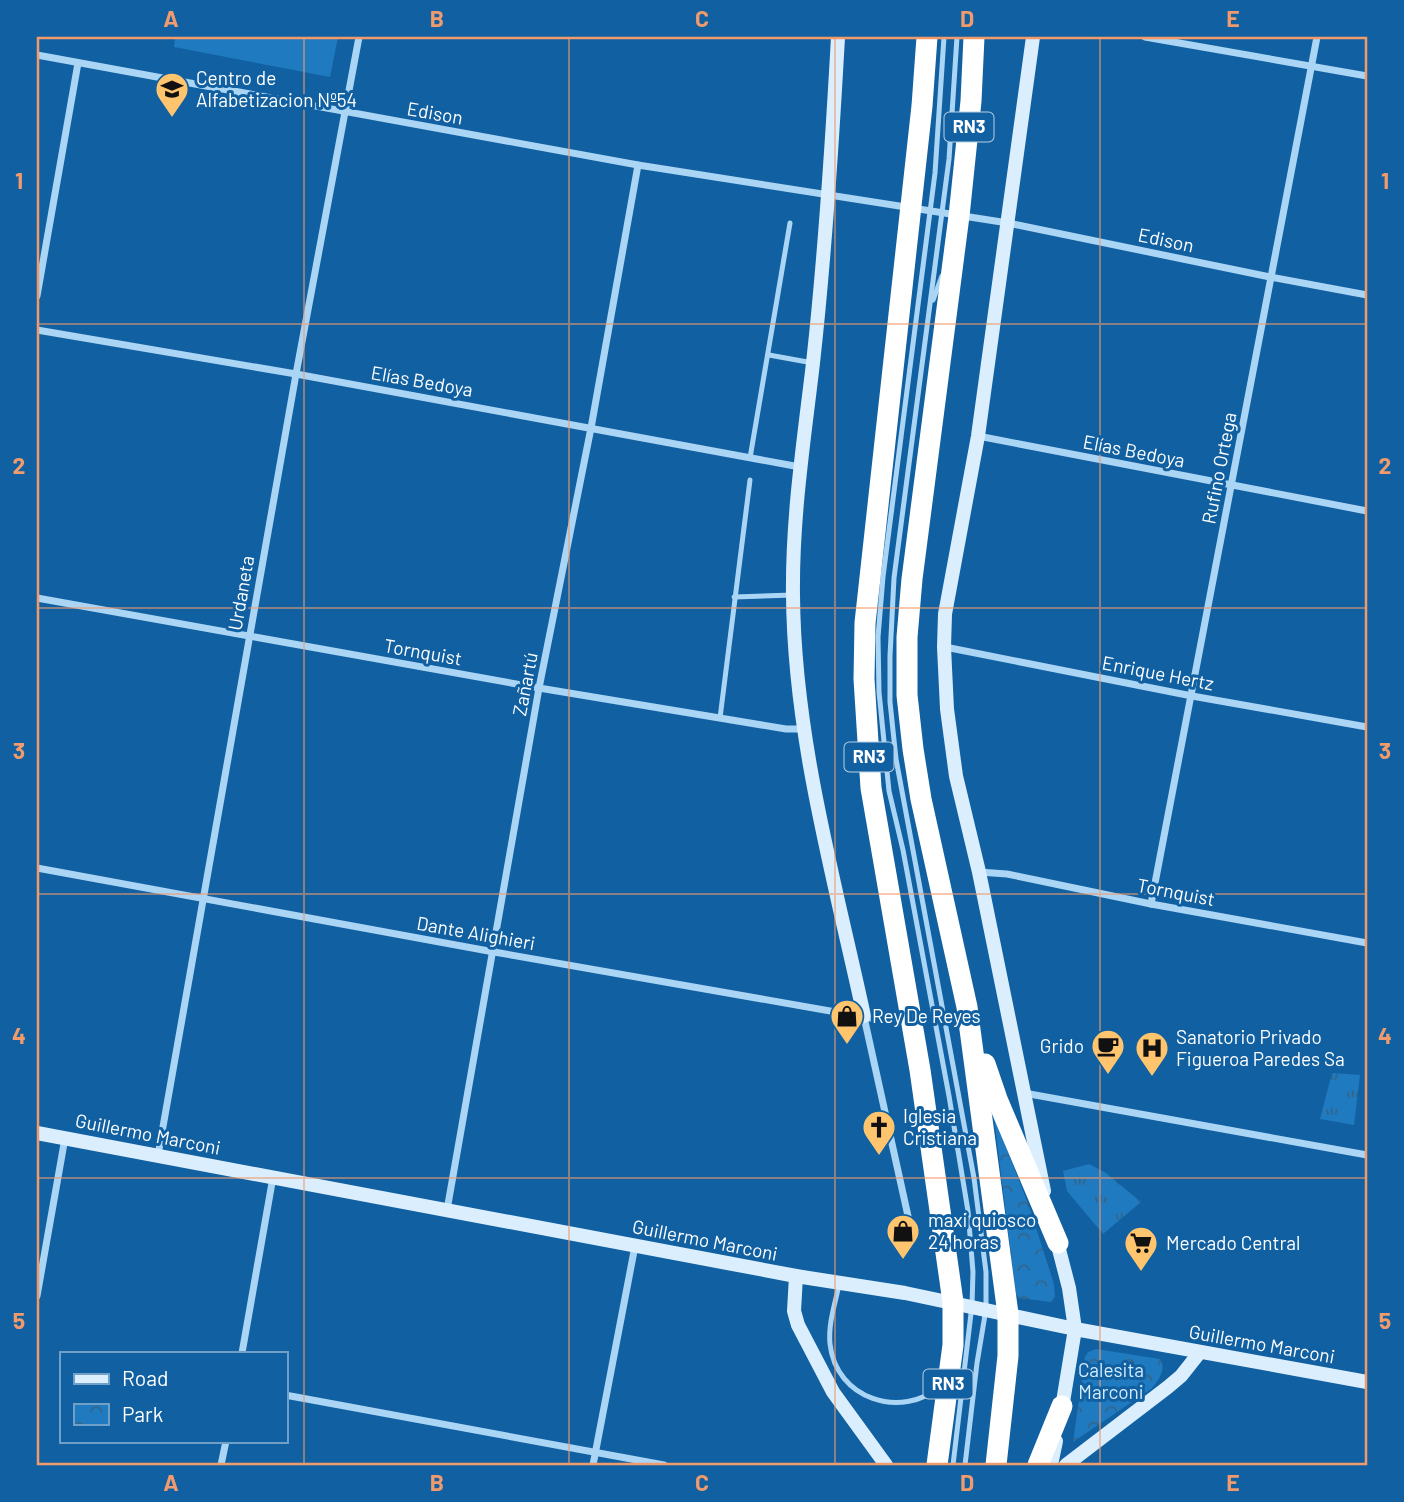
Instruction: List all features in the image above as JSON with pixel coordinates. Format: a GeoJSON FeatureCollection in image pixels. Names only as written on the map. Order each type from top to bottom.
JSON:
{"type":"FeatureCollection","features":[{"type":"Feature","properties":{"kind":"highway","name":"RN3"},"geometry":{"type":"LineString","coordinates":[[927,37],[919,209],[865,623],[864,679],[871,788],[922,1083],[970,1306],[949,1375],[937,1465]]}},
{"type":"Feature","properties":{"kind":"highway","name":"RN3"},"geometry":{"type":"LineString","coordinates":[[974,37],[971,101],[950,215],[954,243],[912,579],[907,636],[907,695],[921,799],[967,1007],[1008,1314],[1008,1356],[996,1465]]}},
{"type":"Feature","properties":{"kind":"highway"},"geometry":{"type":"LineString","coordinates":[[967,1007],[997,1099],[1058,1243]]}},
{"type":"Feature","properties":{"kind":"highway"},"geometry":{"type":"LineString","coordinates":[[1038,1465],[1062,1406]]}},
{"type":"Feature","properties":{"kind":"street","name":"Urdaneta"},"geometry":{"type":"LineString","coordinates":[[158,1155],[296,374],[359,37]]}},
{"type":"Feature","properties":{"kind":"street"},"geometry":{"type":"LineString","coordinates":[[838,37],[830,194],[800,467],[793,595],[795,655],[809,762],[908,1216]]}},
{"type":"Feature","properties":{"kind":"street"},"geometry":{"type":"LineString","coordinates":[[1033,37],[978,436],[949,589],[944,646],[950,746],[979,872],[1042,1181],[1069,1288],[1075,1329],[1051,1465]]}},
{"type":"Feature","properties":{"kind":"street"},"geometry":{"type":"LineString","coordinates":[[1145,37],[1367,76]]}},
{"type":"Feature","properties":{"kind":"street","name":"Rufino Ortega"},"geometry":{"type":"LineString","coordinates":[[1151,904],[1317,37]]}},
{"type":"Feature","properties":{"kind":"street","name":"Edison"},"geometry":{"type":"LineString","coordinates":[[37,55],[638,165],[1008,223],[1367,295]]}},
{"type":"Feature","properties":{"kind":"street"},"geometry":{"type":"LineString","coordinates":[[37,296],[78,63]]}},
{"type":"Feature","properties":{"kind":"street","name":"Zañartú"},"geometry":{"type":"LineString","coordinates":[[447,1210],[539,688],[591,428],[638,165]]}},
{"type":"Feature","properties":{"kind":"street","name":"Elías Bedoya"},"geometry":{"type":"LineString","coordinates":[[37,330],[296,374],[800,467]]}},
{"type":"Feature","properties":{"kind":"street","name":"Elías Bedoya"},"geometry":{"type":"LineString","coordinates":[[978,436],[1367,511]]}},
{"type":"Feature","properties":{"kind":"street","name":"Tornquist"},"geometry":{"type":"LineString","coordinates":[[37,598],[249,638],[720,719],[786,729],[804,729]]}},
{"type":"Feature","properties":{"kind":"street","name":"Enrique Hertz"},"geometry":{"type":"LineString","coordinates":[[944,646],[1192,696],[1367,727]]}},
{"type":"Feature","properties":{"kind":"street","name":"Dante Alighieri"},"geometry":{"type":"LineString","coordinates":[[37,868],[202,900],[887,1021],[911,1021]]}},
{"type":"Feature","properties":{"kind":"street","name":"Tornquist"},"geometry":{"type":"LineString","coordinates":[[979,872],[1007,874],[1151,904],[1367,943]]}},
{"type":"Feature","properties":{"kind":"street"},"geometry":{"type":"LineString","coordinates":[[1024,1093],[1367,1155]]}},
{"type":"Feature","properties":{"kind":"street","name":"Guillermo Marconi"},"geometry":{"type":"LineString","coordinates":[[37,1133],[1367,1382]]}},
{"type":"Feature","properties":{"kind":"street"},"geometry":{"type":"LineString","coordinates":[[37,1296],[65,1138]]}},
{"type":"Feature","properties":{"kind":"street"},"geometry":{"type":"LineString","coordinates":[[242,1352],[274,1176]]}},
{"type":"Feature","properties":{"kind":"street"},"geometry":{"type":"LineString","coordinates":[[593,1465],[635,1246]]}},
{"type":"Feature","properties":{"kind":"street"},"geometry":{"type":"LineString","coordinates":[[796,1276],[794,1311],[798,1325],[833,1392],[886,1465]]}},
{"type":"Feature","properties":{"kind":"street"},"geometry":{"type":"LineString","coordinates":[[1066,1465],[1168,1387],[1181,1376],[1200,1352]]}},
{"type":"Feature","properties":{"kind":"street"},"geometry":{"type":"LineString","coordinates":[[287,1395],[664,1465]]}},
{"type":"Feature","properties":{"kind":"street"},"geometry":{"type":"LineString","coordinates":[[221,1465],[226,1442]]}},
{"type":"Feature","properties":{"kind":"lane"},"geometry":{"type":"LineString","coordinates":[[944,37],[934,173],[919,209],[878,637],[879,692],[889,791],[941,1055],[968,1211],[973,1272],[953,1465]]}},
{"type":"Feature","properties":{"kind":"lane"},"geometry":{"type":"LineString","coordinates":[[957,37],[949,159],[950,215],[930,309],[894,578],[890,702],[896,759],[974,1178],[986,1272],[970,1306],[977,1363],[965,1465]]}},
{"type":"Feature","properties":{"kind":"lane"},"geometry":{"type":"LineString","coordinates":[[750,458],[790,223]]}},
{"type":"Feature","properties":{"kind":"lane"},"geometry":{"type":"LineString","coordinates":[[930,309],[954,243]]}},
{"type":"Feature","properties":{"kind":"lane"},"geometry":{"type":"LineString","coordinates":[[769,355],[813,363]]}},
{"type":"Feature","properties":{"kind":"lane"},"geometry":{"type":"LineString","coordinates":[[720,719],[750,481]]}},
{"type":"Feature","properties":{"kind":"lane"},"geometry":{"type":"LineString","coordinates":[[734,597],[793,595]]}},
{"type":"Feature","properties":{"kind":"lane"},"geometry":{"type":"LineString","coordinates":[[840,1283],[830,1326],[830,1346],[842,1377],[851,1387],[875,1400],[914,1400],[930,1395],[949,1375]]}},
{"type":"Feature","properties":{"kind":"green space"},"geometry":{"type":"Polygon","coordinates":[[[175,37],[338,37],[330,77],[174,47],[175,37]]]}},
{"type":"Feature","properties":{"kind":"green space"},"geometry":{"type":"Polygon","coordinates":[[[1332,1073],[1360,1075],[1354,1125],[1320,1119],[1332,1073]]]}},
{"type":"Feature","properties":{"kind":"green space"},"geometry":{"type":"Polygon","coordinates":[[[994,1117],[1029,1206],[1054,1284],[1055,1297],[1051,1302],[1019,1298],[1016,1294],[994,1117]]]}},
{"type":"Feature","properties":{"kind":"green space"},"geometry":{"type":"Polygon","coordinates":[[[1089,1164],[1106,1173],[1141,1202],[1103,1234],[1067,1191],[1063,1171],[1089,1164]]]}},
{"type":"Feature","properties":{"kind":"green space","name":"Calesita Marconi"},"geometry":{"type":"Polygon","coordinates":[[[1096,1349],[1160,1359],[1163,1367],[1159,1379],[1151,1389],[1073,1442],[1085,1357],[1088,1352],[1096,1349]]]}},
{"type":"Feature","properties":{"kind":"place","name":"Centro de Alfabetizacion Nº54"},"geometry":{"type":"Point","coordinates":[172,119]}},
{"type":"Feature","properties":{"kind":"place","name":"Rey De Reyes"},"geometry":{"type":"Point","coordinates":[847,1046]}},
{"type":"Feature","properties":{"kind":"place","name":"Grido"},"geometry":{"type":"Point","coordinates":[1108,1076]}},
{"type":"Feature","properties":{"kind":"place","name":"Sanatorio Privado Figueroa Paredes Sa"},"geometry":{"type":"Point","coordinates":[1152,1078]}},
{"type":"Feature","properties":{"kind":"place","name":"Iglesia Cristiana"},"geometry":{"type":"Point","coordinates":[879,1157]}},
{"type":"Feature","properties":{"kind":"place","name":"maxi quiosco 24 horas"},"geometry":{"type":"Point","coordinates":[903,1261]}},
{"type":"Feature","properties":{"kind":"place","name":"Mercado Central"},"geometry":{"type":"Point","coordinates":[1141,1273]}}]}
